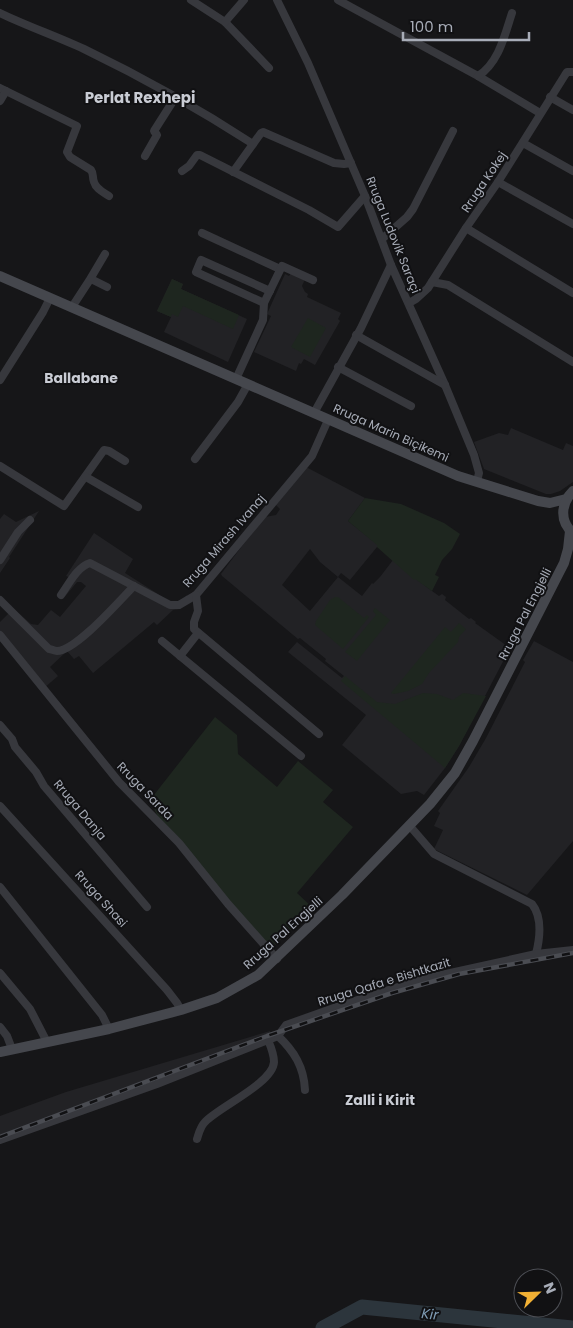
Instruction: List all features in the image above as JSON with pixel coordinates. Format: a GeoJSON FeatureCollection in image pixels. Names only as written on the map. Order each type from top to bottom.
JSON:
{"type":"FeatureCollection","features":[{"type":"Feature","properties":{"kind":"main road","name":"Rruga Marin Biçikemi"},"geometry":{"type":"LineString","coordinates":[[0,276],[458,476],[538,502],[564,520]]}},
{"type":"Feature","properties":{"kind":"main road"},"geometry":{"type":"LineString","coordinates":[[572,532],[564,520],[563,508],[566,499],[573,491]]}},
{"type":"Feature","properties":{"kind":"main road","name":"Rruga Marin Biçikemi"},"geometry":{"type":"LineString","coordinates":[[538,502],[550,503],[566,499]]}},
{"type":"Feature","properties":{"kind":"main road","name":"Rruga Pal Engjelli"},"geometry":{"type":"LineString","coordinates":[[0,1052],[109,1029],[181,1010],[217,998],[258,975],[277,959],[342,896],[430,804],[455,773],[564,563],[572,532]]}},
{"type":"Feature","properties":{"kind":"main road","name":"Rruga Pal Engjelli"},"geometry":{"type":"LineString","coordinates":[[564,563],[573,552]]}},
{"type":"Feature","properties":{"kind":"street"},"geometry":{"type":"LineString","coordinates":[[191,0],[225,22],[268,68]]}},
{"type":"Feature","properties":{"kind":"street"},"geometry":{"type":"LineString","coordinates":[[225,22],[244,0]]}},
{"type":"Feature","properties":{"kind":"street","name":"Rruga Ludovik Saraçi"},"geometry":{"type":"LineString","coordinates":[[277,0],[308,63],[351,162],[391,265],[474,455],[479,473],[477,481]]}},
{"type":"Feature","properties":{"kind":"street"},"geometry":{"type":"LineString","coordinates":[[338,0],[478,76],[540,113]]}},
{"type":"Feature","properties":{"kind":"street"},"geometry":{"type":"LineString","coordinates":[[0,13],[85,50],[217,121],[253,144]]}},
{"type":"Feature","properties":{"kind":"street"},"geometry":{"type":"LineString","coordinates":[[478,76],[494,60],[512,13]]}},
{"type":"Feature","properties":{"kind":"street","name":"Rruga Kokej"},"geometry":{"type":"LineString","coordinates":[[409,303],[421,295],[432,282],[523,143],[550,97],[567,72],[573,72]]}},
{"type":"Feature","properties":{"kind":"street"},"geometry":{"type":"LineString","coordinates":[[0,101],[3,90],[77,126],[67,152],[70,157],[91,170],[94,184],[100,191],[109,196]]}},
{"type":"Feature","properties":{"kind":"street"},"geometry":{"type":"LineString","coordinates":[[550,97],[573,110]]}},
{"type":"Feature","properties":{"kind":"street"},"geometry":{"type":"LineString","coordinates":[[145,156],[157,135],[154,131],[175,98]]}},
{"type":"Feature","properties":{"kind":"street"},"geometry":{"type":"LineString","coordinates":[[382,239],[410,213],[453,131]]}},
{"type":"Feature","properties":{"kind":"street"},"geometry":{"type":"LineString","coordinates":[[233,172],[261,133],[266,133],[334,163],[344,164],[351,162]]}},
{"type":"Feature","properties":{"kind":"street"},"geometry":{"type":"LineString","coordinates":[[523,143],[573,171]]}},
{"type":"Feature","properties":{"kind":"street"},"geometry":{"type":"LineString","coordinates":[[182,171],[189,166],[197,155],[338,227],[365,196]]}},
{"type":"Feature","properties":{"kind":"street"},"geometry":{"type":"LineString","coordinates":[[498,182],[573,224]]}},
{"type":"Feature","properties":{"kind":"street"},"geometry":{"type":"LineString","coordinates":[[466,228],[573,293]]}},
{"type":"Feature","properties":{"kind":"street"},"geometry":{"type":"LineString","coordinates":[[202,233],[280,269]]}},
{"type":"Feature","properties":{"kind":"street"},"geometry":{"type":"LineString","coordinates":[[72,307],[91,279],[104,254]]}},
{"type":"Feature","properties":{"kind":"street"},"geometry":{"type":"LineString","coordinates":[[264,303],[196,272],[201,260],[270,291]]}},
{"type":"Feature","properties":{"kind":"street"},"geometry":{"type":"LineString","coordinates":[[314,413],[391,265]]}},
{"type":"Feature","properties":{"kind":"street"},"geometry":{"type":"LineString","coordinates":[[236,379],[263,320],[264,303],[282,266],[313,280]]}},
{"type":"Feature","properties":{"kind":"street"},"geometry":{"type":"LineString","coordinates":[[91,279],[107,287]]}},
{"type":"Feature","properties":{"kind":"street"},"geometry":{"type":"LineString","coordinates":[[432,282],[448,285],[573,362]]}},
{"type":"Feature","properties":{"kind":"street"},"geometry":{"type":"LineString","coordinates":[[0,380],[50,298]]}},
{"type":"Feature","properties":{"kind":"street"},"geometry":{"type":"LineString","coordinates":[[356,335],[445,386]]}},
{"type":"Feature","properties":{"kind":"street"},"geometry":{"type":"LineString","coordinates":[[338,368],[411,406]]}},
{"type":"Feature","properties":{"kind":"street"},"geometry":{"type":"LineString","coordinates":[[195,459],[238,402],[248,384]]}},
{"type":"Feature","properties":{"kind":"street","name":"Rruga Mirash Ivanaj"},"geometry":{"type":"LineString","coordinates":[[61,595],[84,565],[90,564],[174,606],[196,595],[312,456],[328,420]]}},
{"type":"Feature","properties":{"kind":"street"},"geometry":{"type":"LineString","coordinates":[[0,466],[63,506],[67,504],[104,450],[108,450],[125,461]]}},
{"type":"Feature","properties":{"kind":"street"},"geometry":{"type":"LineString","coordinates":[[86,477],[138,507]]}},
{"type":"Feature","properties":{"kind":"street"},"geometry":{"type":"LineString","coordinates":[[0,560],[18,532],[30,520]]}},
{"type":"Feature","properties":{"kind":"street"},"geometry":{"type":"LineString","coordinates":[[0,600],[49,649],[58,651],[68,647],[89,631],[134,586]]}},
{"type":"Feature","properties":{"kind":"street"},"geometry":{"type":"LineString","coordinates":[[196,595],[198,611],[194,622],[194,629],[320,734]]}},
{"type":"Feature","properties":{"kind":"street"},"geometry":{"type":"LineString","coordinates":[[180,656],[198,633]]}},
{"type":"Feature","properties":{"kind":"street","name":"Rruga Sarda"},"geometry":{"type":"LineString","coordinates":[[0,635],[119,782],[179,844],[228,904],[277,959]]}},
{"type":"Feature","properties":{"kind":"street"},"geometry":{"type":"LineString","coordinates":[[162,641],[301,756]]}},
{"type":"Feature","properties":{"kind":"street","name":"Rruga Danja"},"geometry":{"type":"LineString","coordinates":[[0,725],[12,738],[15,747],[36,772],[44,786],[148,907]]}},
{"type":"Feature","properties":{"kind":"street","name":"Rruga Shasi"},"geometry":{"type":"LineString","coordinates":[[0,806],[167,990],[181,1010]]}},
{"type":"Feature","properties":{"kind":"street"},"geometry":{"type":"LineString","coordinates":[[409,825],[434,854],[532,904],[537,910],[539,920],[540,934],[536,954]]}},
{"type":"Feature","properties":{"kind":"street"},"geometry":{"type":"LineString","coordinates":[[0,887],[102,1015],[109,1029]]}},
{"type":"Feature","properties":{"kind":"street","name":"Rruga Qafa e Bishtkazit"},"geometry":{"type":"LineString","coordinates":[[0,1140],[157,1084],[278,1036],[286,1026],[344,1004],[423,979],[536,954],[573,950]]}},
{"type":"Feature","properties":{"kind":"street"},"geometry":{"type":"LineString","coordinates":[[0,973],[30,1009],[46,1042]]}},
{"type":"Feature","properties":{"kind":"street"},"geometry":{"type":"LineString","coordinates":[[0,1027],[7,1036],[12,1050]]}},
{"type":"Feature","properties":{"kind":"street"},"geometry":{"type":"LineString","coordinates":[[278,1036],[287,1044],[301,1066],[305,1090]]}},
{"type":"Feature","properties":{"kind":"street"},"geometry":{"type":"LineString","coordinates":[[197,1139],[199,1130],[206,1121],[269,1074],[274,1063],[268,1040]]}},
{"type":"Feature","properties":{"kind":"shaded area"},"geometry":{"type":"Polygon","coordinates":[[[291,273],[305,279],[302,286],[308,294],[307,297],[341,313],[338,319],[340,321],[315,365],[304,359],[301,364],[299,363],[296,371],[254,352],[271,316],[267,314],[285,274],[289,276],[291,273]]]}},
{"type":"Feature","properties":{"kind":"shaded area"},"geometry":{"type":"Polygon","coordinates":[[[172,279],[183,284],[181,289],[247,319],[228,362],[164,332],[171,317],[157,311],[172,279]]]}},
{"type":"Feature","properties":{"kind":"shaded area"},"geometry":{"type":"Polygon","coordinates":[[[172,279],[183,284],[181,289],[239,315],[233,329],[183,306],[178,317],[172,314],[171,317],[157,311],[172,279]]]}},
{"type":"Feature","properties":{"kind":"shaded area"},"geometry":{"type":"Polygon","coordinates":[[[308,318],[326,328],[310,357],[291,347],[308,318]]]}},
{"type":"Feature","properties":{"kind":"shaded area"},"geometry":{"type":"Polygon","coordinates":[[[511,428],[563,450],[566,443],[573,446],[573,482],[560,491],[546,494],[484,469],[474,442],[499,433],[508,435],[511,428]]]}},
{"type":"Feature","properties":{"kind":"shaded area"},"geometry":{"type":"Polygon","coordinates":[[[306,467],[365,498],[348,521],[378,545],[350,580],[341,573],[338,577],[362,596],[393,560],[439,596],[442,594],[446,597],[445,600],[510,648],[459,746],[424,795],[417,791],[401,794],[342,745],[366,715],[288,652],[297,642],[342,678],[344,676],[325,661],[326,659],[300,638],[298,639],[222,576],[221,574],[265,517],[276,515],[280,509],[275,504],[306,467]],[[310,549],[282,585],[310,611],[338,577],[320,562],[310,549]]]}},
{"type":"Feature","properties":{"kind":"shaded area"},"geometry":{"type":"Polygon","coordinates":[[[365,498],[401,504],[444,523],[460,534],[452,549],[442,560],[435,575],[439,577],[432,591],[414,580],[348,521],[365,498]]]}},
{"type":"Feature","properties":{"kind":"shaded area"},"geometry":{"type":"Polygon","coordinates":[[[39,511],[0,573],[0,519],[4,514],[16,522],[39,511]]]}},
{"type":"Feature","properties":{"kind":"shaded area"},"geometry":{"type":"Polygon","coordinates":[[[94,533],[133,559],[125,573],[172,603],[180,601],[187,595],[185,601],[188,603],[180,609],[173,610],[157,625],[154,622],[93,673],[79,656],[74,659],[67,651],[50,667],[58,676],[44,688],[0,633],[0,622],[9,613],[0,597],[31,624],[38,625],[51,610],[60,617],[86,586],[81,582],[77,582],[63,599],[60,597],[71,578],[66,576],[94,533]]]}},
{"type":"Feature","properties":{"kind":"shaded area"},"geometry":{"type":"Polygon","coordinates":[[[338,597],[364,618],[367,615],[369,617],[343,649],[315,625],[330,600],[338,597]]]}},
{"type":"Feature","properties":{"kind":"shaded area"},"geometry":{"type":"Polygon","coordinates":[[[375,608],[390,620],[357,661],[345,652],[376,615],[373,611],[375,608]]]}},
{"type":"Feature","properties":{"kind":"shaded area"},"geometry":{"type":"Polygon","coordinates":[[[459,623],[466,629],[459,637],[458,642],[429,673],[422,684],[408,691],[391,693],[445,627],[451,632],[459,623]]]}},
{"type":"Feature","properties":{"kind":"shaded area"},"geometry":{"type":"Polygon","coordinates":[[[534,641],[573,662],[573,841],[527,895],[434,849],[443,830],[434,826],[440,813],[438,811],[469,767],[486,738],[534,641]]]}},
{"type":"Feature","properties":{"kind":"shaded area"},"geometry":{"type":"Polygon","coordinates":[[[345,676],[377,702],[395,704],[423,693],[437,694],[453,700],[463,693],[486,696],[445,768],[341,681],[345,676]]]}},
{"type":"Feature","properties":{"kind":"shaded area"},"geometry":{"type":"Polygon","coordinates":[[[215,717],[237,735],[238,754],[277,787],[298,761],[333,790],[323,802],[353,827],[297,893],[313,908],[274,946],[262,939],[158,817],[150,800],[215,717]]]}},
{"type":"Feature","properties":{"kind":"shaded area"},"geometry":{"type":"Polygon","coordinates":[[[270,1031],[271,1037],[0,1138],[0,1116],[66,1092],[270,1031]]]}},
{"type":"Feature","properties":{"kind":"waterway","name":"Kir"},"geometry":{"type":"LineString","coordinates":[[323,1328],[362,1307],[573,1328]]}},
{"type":"Feature","properties":{"kind":"railway"},"geometry":{"type":"LineString","coordinates":[[0,1137],[267,1036],[392,993],[459,974],[573,953]]}},
{"type":"Feature","properties":{"kind":"district","name":"Perlat Rexhepi"},"geometry":{"type":"Point","coordinates":[140,98]}},
{"type":"Feature","properties":{"kind":"district","name":"Ballabane"},"geometry":{"type":"Point","coordinates":[81,378]}},
{"type":"Feature","properties":{"kind":"district","name":"Zalli i Kirit"},"geometry":{"type":"Point","coordinates":[380,1100]}}]}
